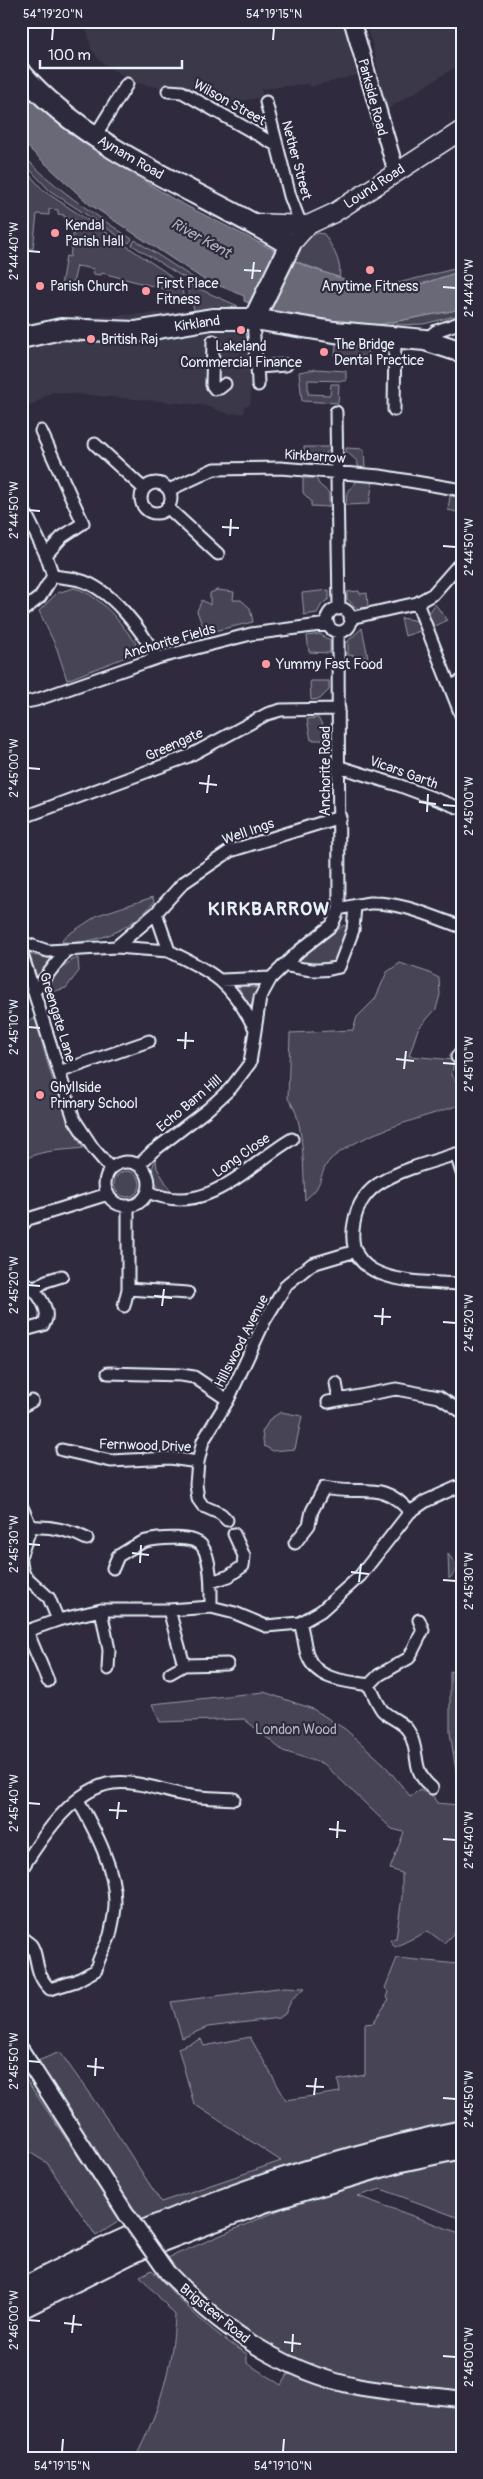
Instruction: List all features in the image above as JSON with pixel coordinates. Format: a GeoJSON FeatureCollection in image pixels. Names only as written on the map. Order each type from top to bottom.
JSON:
{"type":"FeatureCollection","features":[{"type":"Feature","properties":{"kind":"highway","name":"Aynam Road"},"geometry":{"type":"LineString","coordinates":[[21,73],[54,106],[95,136],[211,203],[253,224],[287,250]]}},
{"type":"Feature","properties":{"kind":"highway"},"geometry":{"type":"LineString","coordinates":[[257,313],[287,250]]}},
{"type":"Feature","properties":{"kind":"highway","name":"Kirkland"},"geometry":{"type":"LineString","coordinates":[[21,338],[61,329],[135,332],[212,324],[257,313],[334,332],[426,340],[462,352]]}},
{"type":"Feature","properties":{"kind":"highway"},"geometry":{"type":"LineString","coordinates":[[21,2290],[121,2241],[200,2209],[292,2176],[399,2144],[462,2131]]}},
{"type":"Feature","properties":{"kind":"highway"},"geometry":{"type":"LineString","coordinates":[[21,2308],[133,2252],[264,2202],[401,2161],[462,2148]]}},
{"type":"Feature","properties":{"kind":"main road","name":"Lound Road"},"geometry":{"type":"LineString","coordinates":[[287,250],[304,225],[334,213],[396,171],[462,130]]}},
{"type":"Feature","properties":{"kind":"main road","name":"Aynam Road"},"geometry":{"type":"LineString","coordinates":[[253,224],[304,225]]}},
{"type":"Feature","properties":{"kind":"street","name":"Parkside Road"},"geometry":{"type":"LineString","coordinates":[[352,21],[396,171]]}},
{"type":"Feature","properties":{"kind":"street"},"geometry":{"type":"LineString","coordinates":[[95,136],[127,84]]}},
{"type":"Feature","properties":{"kind":"street","name":"Wilson Street"},"geometry":{"type":"LineString","coordinates":[[168,90],[182,92],[276,145]]}},
{"type":"Feature","properties":{"kind":"street","name":"Nether Street"},"geometry":{"type":"LineString","coordinates":[[266,102],[290,196],[304,225]]}},
{"type":"Feature","properties":{"kind":"street"},"geometry":{"type":"LineString","coordinates":[[257,313],[253,338],[258,367],[258,385]]}},
{"type":"Feature","properties":{"kind":"street"},"geometry":{"type":"LineString","coordinates":[[426,340],[436,331],[462,322]]}},
{"type":"Feature","properties":{"kind":"street"},"geometry":{"type":"LineString","coordinates":[[394,410],[395,337]]}},
{"type":"Feature","properties":{"kind":"street"},"geometry":{"type":"LineString","coordinates":[[213,341],[212,385],[215,389],[225,384]]}},
{"type":"Feature","properties":{"kind":"street"},"geometry":{"type":"LineString","coordinates":[[258,367],[286,365]]}},
{"type":"Feature","properties":{"kind":"street"},"geometry":{"type":"LineString","coordinates":[[336,412],[339,609]]}},
{"type":"Feature","properties":{"kind":"street"},"geometry":{"type":"LineString","coordinates":[[41,431],[83,523],[62,537],[46,555]]}},
{"type":"Feature","properties":{"kind":"street"},"geometry":{"type":"LineString","coordinates":[[95,444],[144,489]]}},
{"type":"Feature","properties":{"kind":"street","name":"Kirkbarrow"},"geometry":{"type":"LineString","coordinates":[[169,490],[214,469],[280,468],[416,480],[462,490]]}},
{"type":"Feature","properties":{"kind":"street"},"geometry":{"type":"LineString","coordinates":[[157,483],[169,490],[171,499],[167,507],[158,512],[148,511],[142,503],[141,498],[144,489],[157,483]]}},
{"type":"Feature","properties":{"kind":"street"},"geometry":{"type":"LineString","coordinates":[[167,507],[218,554]]}},
{"type":"Feature","properties":{"kind":"street"},"geometry":{"type":"LineString","coordinates":[[24,517],[46,555],[53,576]]}},
{"type":"Feature","properties":{"kind":"street"},"geometry":{"type":"LineString","coordinates":[[350,618],[417,603],[432,594],[462,561]]}},
{"type":"Feature","properties":{"kind":"street"},"geometry":{"type":"LineString","coordinates":[[21,612],[40,597],[53,576]]}},
{"type":"Feature","properties":{"kind":"street"},"geometry":{"type":"LineString","coordinates":[[53,576],[81,580],[105,593],[141,631],[157,658]]}},
{"type":"Feature","properties":{"kind":"street"},"geometry":{"type":"LineString","coordinates":[[417,603],[461,715]]}},
{"type":"Feature","properties":{"kind":"street"},"geometry":{"type":"LineString","coordinates":[[339,609],[346,611],[350,618],[348,628],[338,632],[331,629],[328,624],[329,615],[339,609]]}},
{"type":"Feature","properties":{"kind":"street","name":"Anchorite Fields"},"geometry":{"type":"LineString","coordinates":[[21,703],[43,698],[157,658],[251,634],[328,624]]}},
{"type":"Feature","properties":{"kind":"street","name":"Anchorite Road"},"geometry":{"type":"LineString","coordinates":[[338,632],[340,767],[339,909]]}},
{"type":"Feature","properties":{"kind":"street"},"geometry":{"type":"LineString","coordinates":[[450,686],[462,681]]}},
{"type":"Feature","properties":{"kind":"street","name":"Greengate"},"geometry":{"type":"LineString","coordinates":[[21,818],[189,756],[267,714],[282,710],[339,709]]}},
{"type":"Feature","properties":{"kind":"street","name":"Vicars Garth"},"geometry":{"type":"LineString","coordinates":[[340,767],[389,782],[457,807]]}},
{"type":"Feature","properties":{"kind":"street","name":"Well Ings"},"geometry":{"type":"LineString","coordinates":[[116,947],[156,913],[183,883],[230,851],[340,817]]}},
{"type":"Feature","properties":{"kind":"street"},"geometry":{"type":"LineString","coordinates":[[339,909],[369,903],[389,904],[462,927]]}},
{"type":"Feature","properties":{"kind":"street"},"geometry":{"type":"LineString","coordinates":[[282,965],[314,971],[326,971],[339,967],[353,930],[355,906]]}},
{"type":"Feature","properties":{"kind":"street","name":"Echo Barn Hill"},"geometry":{"type":"LineString","coordinates":[[139,1165],[152,1152],[232,1088],[250,1064],[254,1027],[260,998],[271,978],[282,965],[332,925],[339,909]]}},
{"type":"Feature","properties":{"kind":"street"},"geometry":{"type":"LineString","coordinates":[[156,913],[169,952]]}},
{"type":"Feature","properties":{"kind":"street"},"geometry":{"type":"LineString","coordinates":[[21,942],[48,951],[65,952],[116,947],[169,952],[221,980],[240,1000],[254,1027]]}},
{"type":"Feature","properties":{"kind":"street","name":"Greengate Lane"},"geometry":{"type":"LineString","coordinates":[[21,951],[74,1119],[93,1148],[111,1169]]}},
{"type":"Feature","properties":{"kind":"street"},"geometry":{"type":"LineString","coordinates":[[34,991],[65,952]]}},
{"type":"Feature","properties":{"kind":"street"},"geometry":{"type":"LineString","coordinates":[[221,980],[271,978]]}},
{"type":"Feature","properties":{"kind":"street"},"geometry":{"type":"LineString","coordinates":[[59,1072],[149,1041]]}},
{"type":"Feature","properties":{"kind":"street","name":"Long Close"},"geometry":{"type":"LineString","coordinates":[[148,1192],[173,1199],[191,1199],[221,1189],[272,1150],[292,1139]]}},
{"type":"Feature","properties":{"kind":"street"},"geometry":{"type":"LineString","coordinates":[[462,1173],[459,1153],[404,1171],[382,1181],[370,1190],[361,1201],[352,1233],[356,1250],[364,1263],[385,1277],[412,1283],[462,1284]]}},
{"type":"Feature","properties":{"kind":"street"},"geometry":{"type":"LineString","coordinates":[[123,1162],[139,1165],[149,1178],[148,1192],[140,1202],[128,1206],[116,1203],[108,1194],[106,1181],[111,1169],[123,1162]]}},
{"type":"Feature","properties":{"kind":"street"},"geometry":{"type":"LineString","coordinates":[[21,1227],[28,1219],[108,1194]]}},
{"type":"Feature","properties":{"kind":"street"},"geometry":{"type":"LineString","coordinates":[[124,1306],[128,1289],[128,1206]]}},
{"type":"Feature","properties":{"kind":"street","name":"Hillswood Avenue"},"geometry":{"type":"LineString","coordinates":[[227,1520],[221,1514],[203,1506],[198,1499],[196,1484],[198,1462],[203,1441],[228,1400],[265,1320],[287,1284],[312,1264],[356,1250]]}},
{"type":"Feature","properties":{"kind":"street"},"geometry":{"type":"LineString","coordinates":[[34,1289],[46,1281],[62,1276]]}},
{"type":"Feature","properties":{"kind":"street"},"geometry":{"type":"LineString","coordinates":[[21,1280],[34,1289],[45,1307],[46,1321],[43,1325],[21,1331]]}},
{"type":"Feature","properties":{"kind":"street"},"geometry":{"type":"LineString","coordinates":[[128,1289],[188,1293]]}},
{"type":"Feature","properties":{"kind":"street","name":"Hillswood Avenue"},"geometry":{"type":"LineString","coordinates":[[108,1373],[181,1375],[194,1378],[228,1400]]}},
{"type":"Feature","properties":{"kind":"street"},"geometry":{"type":"LineString","coordinates":[[336,1383],[334,1401],[396,1389],[439,1397],[462,1412]]}},
{"type":"Feature","properties":{"kind":"street"},"geometry":{"type":"LineString","coordinates":[[21,1407],[32,1401]]}},
{"type":"Feature","properties":{"kind":"street","name":"Fernwood Drive"},"geometry":{"type":"LineString","coordinates":[[62,1450],[111,1461],[170,1458],[198,1462]]}},
{"type":"Feature","properties":{"kind":"street"},"geometry":{"type":"LineString","coordinates":[[295,1543],[309,1525],[320,1484],[353,1492],[382,1490],[398,1498],[410,1512]]}},
{"type":"Feature","properties":{"kind":"street"},"geometry":{"type":"LineString","coordinates":[[48,1681],[24,1632],[58,1620],[101,1610],[169,1610],[211,1607],[235,1613],[266,1626],[300,1623],[322,1610],[360,1576],[410,1512],[426,1501],[462,1485]]}},
{"type":"Feature","properties":{"kind":"street"},"geometry":{"type":"LineString","coordinates":[[21,1505],[31,1527],[21,1554]]}},
{"type":"Feature","properties":{"kind":"street"},"geometry":{"type":"LineString","coordinates":[[31,1527],[44,1526],[68,1530],[87,1539]]}},
{"type":"Feature","properties":{"kind":"street"},"geometry":{"type":"LineString","coordinates":[[211,1582],[229,1576],[243,1566],[244,1556],[234,1534]]}},
{"type":"Feature","properties":{"kind":"street"},"geometry":{"type":"LineString","coordinates":[[113,1568],[118,1556],[146,1541],[174,1538],[195,1540],[202,1545],[211,1582],[211,1607]]}},
{"type":"Feature","properties":{"kind":"street"},"geometry":{"type":"LineString","coordinates":[[21,1564],[24,1575],[49,1598],[58,1620]]}},
{"type":"Feature","properties":{"kind":"street"},"geometry":{"type":"LineString","coordinates":[[101,1610],[108,1650],[107,1671]]}},
{"type":"Feature","properties":{"kind":"street"},"geometry":{"type":"LineString","coordinates":[[169,1610],[184,1665]]}},
{"type":"Feature","properties":{"kind":"street"},"geometry":{"type":"LineString","coordinates":[[369,1686],[379,1675],[409,1658],[423,1630],[419,1620]]}},
{"type":"Feature","properties":{"kind":"street"},"geometry":{"type":"LineString","coordinates":[[300,1623],[308,1657],[316,1670],[328,1677],[369,1686],[382,1709],[408,1729],[415,1743],[416,1764],[423,1781],[432,1788]]}},
{"type":"Feature","properties":{"kind":"street"},"geometry":{"type":"LineString","coordinates":[[170,1673],[184,1665],[227,1664]]}},
{"type":"Feature","properties":{"kind":"street"},"geometry":{"type":"LineString","coordinates":[[21,1870],[52,1824],[78,1800],[100,1787],[113,1783],[145,1786],[187,1796],[234,1799]]}},
{"type":"Feature","properties":{"kind":"street"},"geometry":{"type":"LineString","coordinates":[[21,1937],[32,1945],[42,1982],[50,1989],[76,1981],[96,1970],[97,1962],[109,1937],[116,1905],[110,1872],[98,1839],[78,1800]]}},
{"type":"Feature","properties":{"kind":"street","name":"Brigsteer Road"},"geometry":{"type":"LineString","coordinates":[[21,2050],[127,2215],[167,2272],[194,2300],[272,2357],[292,2366],[359,2387],[462,2399]]}},
{"type":"Feature","properties":{"kind":"shaded area"},"geometry":{"type":"Polygon","coordinates":[[[73,21],[343,21],[357,75],[310,87],[309,84],[261,89],[263,97],[231,103],[227,101],[222,110],[166,89],[132,82],[100,61],[91,48],[86,25],[73,21]]]}},
{"type":"Feature","properties":{"kind":"shaded area"},"geometry":{"type":"Polygon","coordinates":[[[364,21],[462,21],[462,63],[387,110],[372,44],[364,21]]]}},
{"type":"Feature","properties":{"kind":"shaded area"},"geometry":{"type":"Polygon","coordinates":[[[238,307],[247,327],[251,401],[250,405],[245,406],[244,413],[229,414],[202,405],[52,392],[21,412],[21,325],[38,321],[238,307]]]}},
{"type":"Feature","properties":{"kind":"green space"},"geometry":{"type":"Polygon","coordinates":[[[21,153],[60,189],[132,239],[129,243],[49,190],[21,160],[21,153]]]}},
{"type":"Feature","properties":{"kind":"green space"},"geometry":{"type":"Polygon","coordinates":[[[21,165],[44,191],[167,273],[182,289],[185,305],[168,290],[102,273],[101,275],[93,274],[94,269],[77,266],[72,287],[61,285],[66,256],[70,257],[75,220],[58,214],[58,210],[49,209],[49,215],[37,214],[33,249],[21,247],[21,165]]]}},
{"type":"Feature","properties":{"kind":"green space"},"geometry":{"type":"Polygon","coordinates":[[[318,233],[324,234],[336,255],[340,273],[339,278],[290,259],[304,239],[318,233]]]}},
{"type":"Feature","properties":{"kind":"green space"},"geometry":{"type":"Polygon","coordinates":[[[135,240],[201,283],[201,285],[181,276],[132,245],[135,240]]]}},
{"type":"Feature","properties":{"kind":"green space"},"geometry":{"type":"Polygon","coordinates":[[[462,267],[462,271],[415,286],[386,286],[462,267]]]}},
{"type":"Feature","properties":{"kind":"green space"},"geometry":{"type":"Polygon","coordinates":[[[186,283],[238,306],[195,312],[186,283]]]}},
{"type":"Feature","properties":{"kind":"green space"},"geometry":{"type":"Polygon","coordinates":[[[462,309],[462,314],[424,324],[371,326],[462,309]]]}},
{"type":"Feature","properties":{"kind":"green space"},"geometry":{"type":"Polygon","coordinates":[[[336,343],[368,345],[367,357],[335,356],[336,343]]]}},
{"type":"Feature","properties":{"kind":"green space"},"geometry":{"type":"Polygon","coordinates":[[[316,369],[346,371],[346,381],[308,380],[308,394],[330,395],[331,384],[339,384],[338,403],[302,401],[299,372],[316,369]]]}},
{"type":"Feature","properties":{"kind":"green space"},"geometry":{"type":"Polygon","coordinates":[[[304,447],[330,447],[329,451],[323,455],[316,465],[304,465],[304,447]]]}},
{"type":"Feature","properties":{"kind":"green space"},"geometry":{"type":"Polygon","coordinates":[[[346,448],[364,449],[365,467],[359,468],[357,461],[346,451],[346,448]]]}},
{"type":"Feature","properties":{"kind":"green space"},"geometry":{"type":"Polygon","coordinates":[[[303,478],[316,478],[319,484],[329,493],[329,507],[311,506],[311,501],[303,493],[303,478]]]}},
{"type":"Feature","properties":{"kind":"green space"},"geometry":{"type":"Polygon","coordinates":[[[358,480],[373,481],[369,504],[346,505],[347,492],[358,480]]]}},
{"type":"Feature","properties":{"kind":"green space"},"geometry":{"type":"Polygon","coordinates":[[[450,496],[457,497],[462,504],[462,513],[448,510],[450,496]]]}},
{"type":"Feature","properties":{"kind":"green space"},"geometry":{"type":"Polygon","coordinates":[[[74,588],[92,596],[109,610],[136,643],[131,655],[67,680],[57,649],[39,611],[57,593],[74,588]]]}},
{"type":"Feature","properties":{"kind":"green space"},"geometry":{"type":"Polygon","coordinates":[[[217,590],[234,592],[233,600],[241,600],[250,608],[253,622],[205,633],[197,611],[202,600],[210,605],[210,593],[217,590]]]}},
{"type":"Feature","properties":{"kind":"green space"},"geometry":{"type":"Polygon","coordinates":[[[329,590],[329,599],[322,604],[317,613],[304,615],[302,593],[329,590]]]}},
{"type":"Feature","properties":{"kind":"green space"},"geometry":{"type":"Polygon","coordinates":[[[359,591],[360,594],[367,593],[368,607],[358,609],[347,599],[347,592],[359,591]]]}},
{"type":"Feature","properties":{"kind":"green space"},"geometry":{"type":"Polygon","coordinates":[[[435,604],[447,620],[434,627],[428,615],[435,604]]]}},
{"type":"Feature","properties":{"kind":"green space"},"geometry":{"type":"Polygon","coordinates":[[[401,618],[419,621],[423,630],[405,636],[401,618]]]}},
{"type":"Feature","properties":{"kind":"green space"},"geometry":{"type":"Polygon","coordinates":[[[362,628],[368,657],[348,655],[348,641],[362,628]]]}},
{"type":"Feature","properties":{"kind":"green space"},"geometry":{"type":"Polygon","coordinates":[[[320,634],[330,641],[330,653],[309,652],[307,636],[320,634]]]}},
{"type":"Feature","properties":{"kind":"green space"},"geometry":{"type":"Polygon","coordinates":[[[310,681],[329,681],[329,690],[320,699],[311,700],[310,681]]]}},
{"type":"Feature","properties":{"kind":"green space"},"geometry":{"type":"Polygon","coordinates":[[[318,718],[324,727],[330,730],[330,740],[311,740],[307,719],[318,718]]]}},
{"type":"Feature","properties":{"kind":"green space"},"geometry":{"type":"Polygon","coordinates":[[[153,897],[154,902],[145,912],[113,933],[88,941],[62,942],[63,938],[98,915],[153,897]]]}},
{"type":"Feature","properties":{"kind":"green space"},"geometry":{"type":"Polygon","coordinates":[[[344,925],[348,929],[336,961],[328,965],[294,963],[344,925]]]}},
{"type":"Feature","properties":{"kind":"green space"},"geometry":{"type":"Polygon","coordinates":[[[29,954],[51,959],[37,976],[29,954]]]}},
{"type":"Feature","properties":{"kind":"green space"},"geometry":{"type":"Polygon","coordinates":[[[78,958],[79,971],[66,988],[45,994],[58,972],[68,963],[78,958]]]}},
{"type":"Feature","properties":{"kind":"green space"},"geometry":{"type":"Polygon","coordinates":[[[400,963],[439,978],[440,995],[436,1009],[418,1029],[409,1056],[454,1060],[452,1075],[462,1090],[462,1104],[376,1133],[344,1149],[328,1162],[316,1189],[305,1200],[298,1118],[294,1107],[288,1099],[290,1033],[353,1030],[357,1017],[375,999],[387,972],[400,963]]]}},
{"type":"Feature","properties":{"kind":"green space"},"geometry":{"type":"Polygon","coordinates":[[[239,985],[258,988],[251,1007],[238,987],[239,985]]]}},
{"type":"Feature","properties":{"kind":"green space","name":"Ghyllside Primary School"},"geometry":{"type":"Polygon","coordinates":[[[36,1019],[49,1069],[60,1101],[83,1148],[50,1151],[34,1155],[21,1163],[21,1022],[36,1019]]]}},
{"type":"Feature","properties":{"kind":"green space"},"geometry":{"type":"Polygon","coordinates":[[[156,1159],[157,1168],[172,1193],[161,1189],[154,1181],[152,1171],[156,1159]]]}},
{"type":"Feature","properties":{"kind":"green space"},"geometry":{"type":"Polygon","coordinates":[[[127,1171],[136,1175],[140,1184],[136,1193],[127,1197],[118,1193],[114,1184],[118,1175],[127,1171]]]}},
{"type":"Feature","properties":{"kind":"green space"},"geometry":{"type":"Polygon","coordinates":[[[281,1412],[302,1416],[295,1449],[273,1451],[264,1446],[262,1432],[270,1419],[281,1412]]]}},
{"type":"Feature","properties":{"kind":"green space"},"geometry":{"type":"Polygon","coordinates":[[[448,1554],[459,1568],[449,1579],[448,1554]]]}},
{"type":"Feature","properties":{"kind":"green space","name":"London Wood"},"geometry":{"type":"Polygon","coordinates":[[[450,1671],[462,1674],[462,1943],[458,1929],[444,1943],[428,1931],[395,1947],[390,1940],[396,1938],[402,1897],[402,1873],[390,1869],[404,1832],[392,1829],[324,1764],[283,1751],[244,1719],[160,1722],[152,1704],[264,1692],[313,1709],[345,1729],[383,1763],[410,1796],[420,1790],[433,1796],[437,1803],[458,1805],[461,1804],[450,1732],[450,1671]]]}},
{"type":"Feature","properties":{"kind":"green space"},"geometry":{"type":"Polygon","coordinates":[[[462,1947],[462,2123],[142,2227],[35,2062],[60,2052],[112,2126],[161,2202],[281,2161],[194,2104],[178,2048],[201,2039],[204,2046],[250,2037],[286,2100],[340,2092],[338,2080],[365,2075],[365,2024],[373,2023],[389,1999],[387,1997],[389,1992],[385,1988],[397,1958],[458,1964],[462,1947]]]}},
{"type":"Feature","properties":{"kind":"green space"},"geometry":{"type":"Polygon","coordinates":[[[285,1987],[305,1988],[292,1999],[285,2014],[279,2018],[208,2027],[182,2038],[171,2002],[285,1987]]]}},
{"type":"Feature","properties":{"kind":"green space"},"geometry":{"type":"Polygon","coordinates":[[[21,2072],[121,2220],[96,2236],[47,2163],[21,2147],[21,2072]]]}},
{"type":"Feature","properties":{"kind":"green space"},"geometry":{"type":"Polygon","coordinates":[[[462,2157],[462,2219],[381,2189],[358,2196],[462,2234],[462,2392],[400,2385],[370,2384],[293,2362],[216,2312],[163,2260],[291,2205],[365,2182],[462,2157]]]}},
{"type":"Feature","properties":{"kind":"green space"},"geometry":{"type":"Polygon","coordinates":[[[152,2270],[196,2316],[247,2354],[247,2363],[281,2385],[287,2375],[293,2374],[462,2404],[462,2458],[135,2458],[158,2406],[168,2370],[174,2334],[175,2315],[140,2276],[152,2270]]]}},
{"type":"Feature","properties":{"kind":"water","name":"River Kent"},"geometry":{"type":"Polygon","coordinates":[[[21,91],[95,150],[175,200],[305,266],[362,285],[415,286],[462,271],[462,309],[371,326],[291,317],[270,312],[244,301],[244,296],[203,279],[89,204],[21,141],[21,91]]]}},
{"type":"Feature","properties":{"kind":"place","name":"Kendal Parish Hall"},"geometry":{"type":"Point","coordinates":[55,233]}},
{"type":"Feature","properties":{"kind":"place","name":"Anytime Fitness"},"geometry":{"type":"Point","coordinates":[370,270]}},
{"type":"Feature","properties":{"kind":"place","name":"Parish Church"},"geometry":{"type":"Point","coordinates":[40,286]}},
{"type":"Feature","properties":{"kind":"place","name":"First Place Fitness"},"geometry":{"type":"Point","coordinates":[146,291]}},
{"type":"Feature","properties":{"kind":"place","name":"Lakeland Commercial Finance"},"geometry":{"type":"Point","coordinates":[241,330]}},
{"type":"Feature","properties":{"kind":"place","name":"British Raj"},"geometry":{"type":"Point","coordinates":[91,339]}},
{"type":"Feature","properties":{"kind":"place","name":"The Bridge Dental Practice"},"geometry":{"type":"Point","coordinates":[324,352]}},
{"type":"Feature","properties":{"kind":"place","name":"Yummy Fast Food"},"geometry":{"type":"Point","coordinates":[266,664]}},
{"type":"Feature","properties":{"kind":"place","name":"Ghyllside Primary School"},"geometry":{"type":"Point","coordinates":[40,1095]}},
{"type":"Feature","properties":{"kind":"district","name":"KIRKBARROW"},"geometry":{"type":"Point","coordinates":[269,908]}}]}
